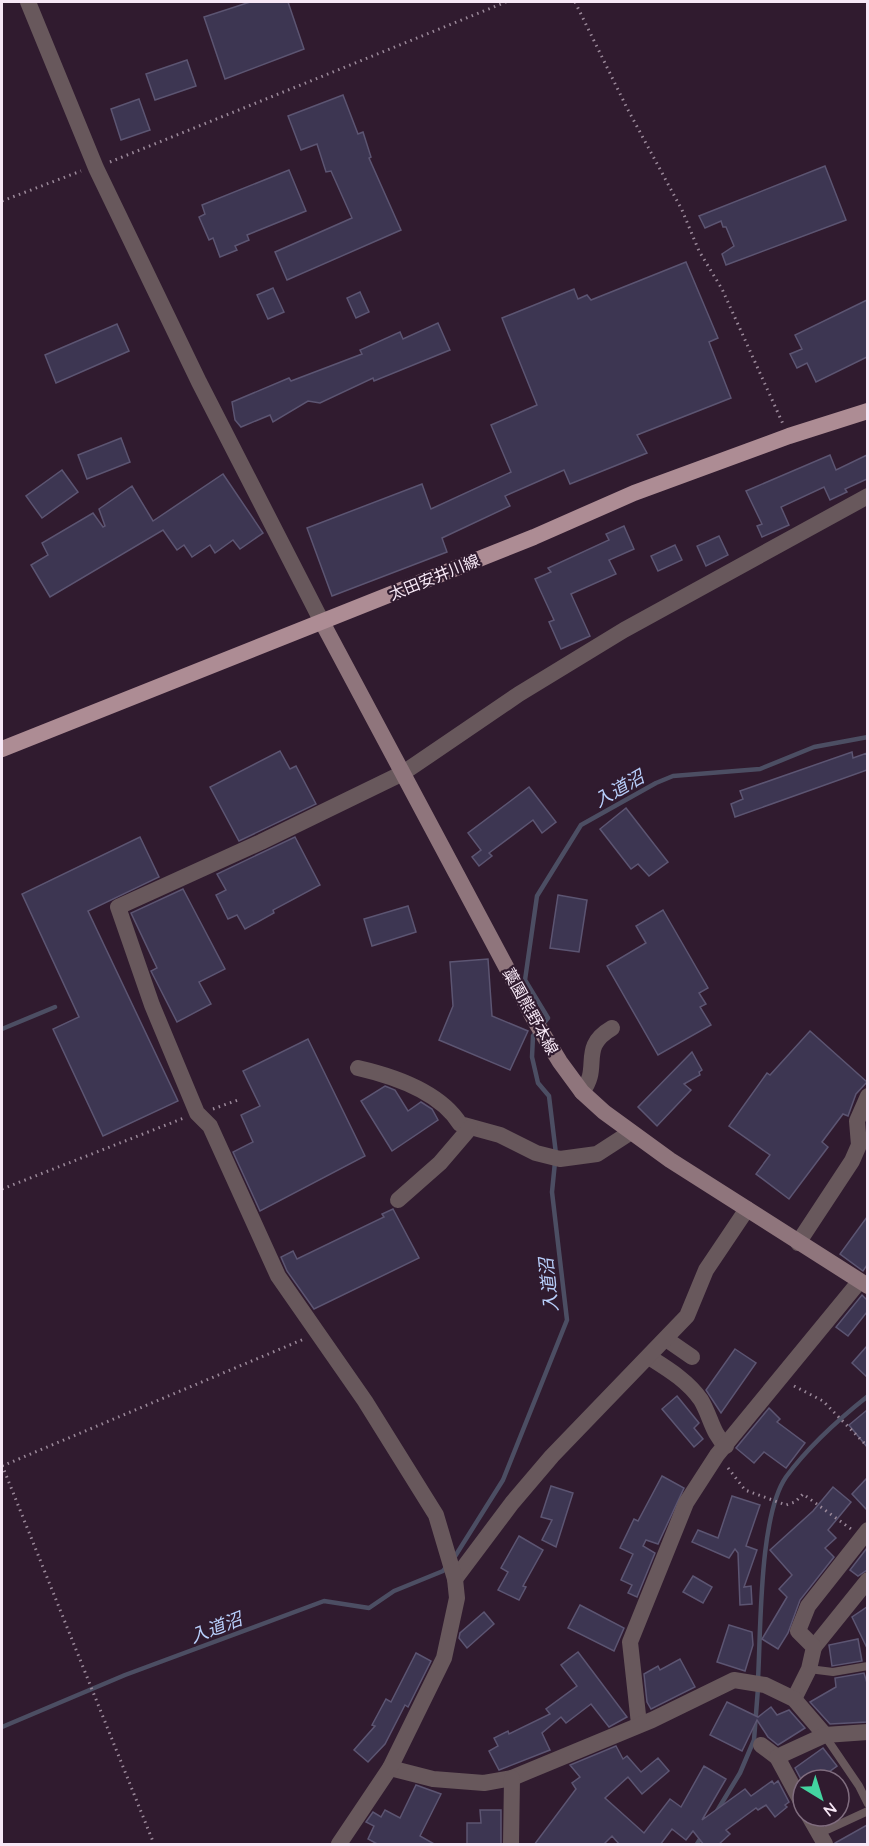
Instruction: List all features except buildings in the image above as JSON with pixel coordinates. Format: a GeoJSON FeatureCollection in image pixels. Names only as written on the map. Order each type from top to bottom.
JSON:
{"type":"FeatureCollection","features":[{"type":"Feature","properties":{"kind":"main road","name":"太田安井川線"},"geometry":{"type":"LineString","coordinates":[[2,749],[322,622],[634,493],[789,436],[867,411]]}},
{"type":"Feature","properties":{"kind":"main road","name":"藁園熊野本線"},"geometry":{"type":"LineString","coordinates":[[322,622],[539,1027],[582,1092],[631,1132],[863,1284]]}},
{"type":"Feature","properties":{"kind":"street"},"geometry":{"type":"LineString","coordinates":[[28,2],[96,168],[204,391],[322,622]]}},
{"type":"Feature","properties":{"kind":"street"},"geometry":{"type":"LineString","coordinates":[[339,1845],[390,1768],[444,1658],[457,1598],[454,1576],[436,1515],[320,1332],[278,1276],[210,1126],[197,1113],[152,1005],[118,907],[261,842],[402,773],[519,694],[624,630],[867,496]]}},
{"type":"Feature","properties":{"kind":"street"},"geometry":{"type":"LineString","coordinates":[[582,1092],[589,1081],[595,1041],[598,1036],[612,1028]]}},
{"type":"Feature","properties":{"kind":"street"},"geometry":{"type":"LineString","coordinates":[[357,1068],[436,1099],[454,1114],[460,1124],[500,1135],[555,1158],[597,1154],[631,1132]]}},
{"type":"Feature","properties":{"kind":"street"},"geometry":{"type":"LineString","coordinates":[[798,1243],[852,1161],[859,1144],[856,1121],[867,1096]]}},
{"type":"Feature","properties":{"kind":"street"},"geometry":{"type":"LineString","coordinates":[[398,1200],[441,1163],[470,1128]]}},
{"type":"Feature","properties":{"kind":"street"},"geometry":{"type":"LineString","coordinates":[[454,1576],[552,1456],[650,1357],[687,1316],[706,1270],[747,1209]]}},
{"type":"Feature","properties":{"kind":"street"},"geometry":{"type":"LineString","coordinates":[[639,1724],[630,1642],[686,1503],[722,1450],[781,1374],[863,1284]]}},
{"type":"Feature","properties":{"kind":"street"},"geometry":{"type":"LineString","coordinates":[[666,1339],[692,1357]]}},
{"type":"Feature","properties":{"kind":"street"},"geometry":{"type":"LineString","coordinates":[[650,1357],[682,1379],[700,1400],[722,1450]]}},
{"type":"Feature","properties":{"kind":"street"},"geometry":{"type":"LineString","coordinates":[[814,1647],[798,1631],[808,1606],[866,1533]]}},
{"type":"Feature","properties":{"kind":"street"},"geometry":{"type":"LineString","coordinates":[[794,1699],[809,1669],[814,1647],[867,1580]]}},
{"type":"Feature","properties":{"kind":"street"},"geometry":{"type":"LineString","coordinates":[[390,1768],[433,1779],[484,1783],[512,1778],[639,1724],[734,1680],[756,1683],[794,1699],[825,1736]]}},
{"type":"Feature","properties":{"kind":"street"},"geometry":{"type":"LineString","coordinates":[[777,1757],[825,1736],[867,1732]]}},
{"type":"Feature","properties":{"kind":"street"},"geometry":{"type":"LineString","coordinates":[[761,1745],[777,1757],[791,1783]]}},
{"type":"Feature","properties":{"kind":"street"},"geometry":{"type":"LineString","coordinates":[[511,1845],[512,1778]]}},
{"type":"Feature","properties":{"kind":"lane"},"geometry":{"type":"LineString","coordinates":[[809,1669],[833,1672],[867,1666]]}},
{"type":"Feature","properties":{"kind":"lane"},"geometry":{"type":"LineString","coordinates":[[825,1736],[859,1785],[867,1804]]}},
{"type":"Feature","properties":{"kind":"lane"},"geometry":{"type":"LineString","coordinates":[[822,1839],[867,1811]]}},
{"type":"Feature","properties":{"kind":"path"},"geometry":{"type":"LineString","coordinates":[[2,201],[75,172],[96,168],[506,2]]}},
{"type":"Feature","properties":{"kind":"path"},"geometry":{"type":"LineString","coordinates":[[575,2],[627,108],[682,210],[699,251],[722,289],[789,436]]}},
{"type":"Feature","properties":{"kind":"path"},"geometry":{"type":"LineString","coordinates":[[2,1190],[197,1113],[238,1100]]}},
{"type":"Feature","properties":{"kind":"path"},"geometry":{"type":"LineString","coordinates":[[154,1845],[2,1466],[320,1332]]}},
{"type":"Feature","properties":{"kind":"path"},"geometry":{"type":"LineString","coordinates":[[781,1374],[799,1391],[823,1401],[867,1446]]}},
{"type":"Feature","properties":{"kind":"path"},"geometry":{"type":"LineString","coordinates":[[722,1450],[746,1490],[786,1505],[795,1502],[803,1494],[866,1533]]}},
{"type":"Feature","properties":{"kind":"waterway","name":"入道沼"},"geometry":{"type":"LineString","coordinates":[[543,1024],[548,1018],[525,980],[537,896],[581,825],[656,783],[673,776],[760,769],[814,747],[868,737]]}},
{"type":"Feature","properties":{"kind":"waterway"},"geometry":{"type":"LineString","coordinates":[[2,1029],[55,1007]]}},
{"type":"Feature","properties":{"kind":"waterway","name":"入道沼"},"geometry":{"type":"LineString","coordinates":[[537,1031],[533,1036],[532,1057],[538,1083],[549,1096],[556,1154]]}},
{"type":"Feature","properties":{"kind":"waterway","name":"入道沼"},"geometry":{"type":"LineString","coordinates":[[454,1558],[503,1480],[567,1320],[552,1192],[555,1162]]}},
{"type":"Feature","properties":{"kind":"waterway"},"geometry":{"type":"LineString","coordinates":[[758,1679],[763,1574],[766,1545],[777,1495],[786,1477],[814,1444],[868,1396]]}},
{"type":"Feature","properties":{"kind":"waterway","name":"入道沼"},"geometry":{"type":"LineString","coordinates":[[2,1727],[125,1675],[324,1601],[369,1608],[394,1591],[443,1571],[446,1567]]}},
{"type":"Feature","properties":{"kind":"waterway"},"geometry":{"type":"LineString","coordinates":[[717,1811],[740,1773],[754,1740],[758,1688]]}},
{"type":"Feature","properties":{"kind":"waterway"},"geometry":{"type":"LineString","coordinates":[[697,1844],[702,1836]]}}]}
